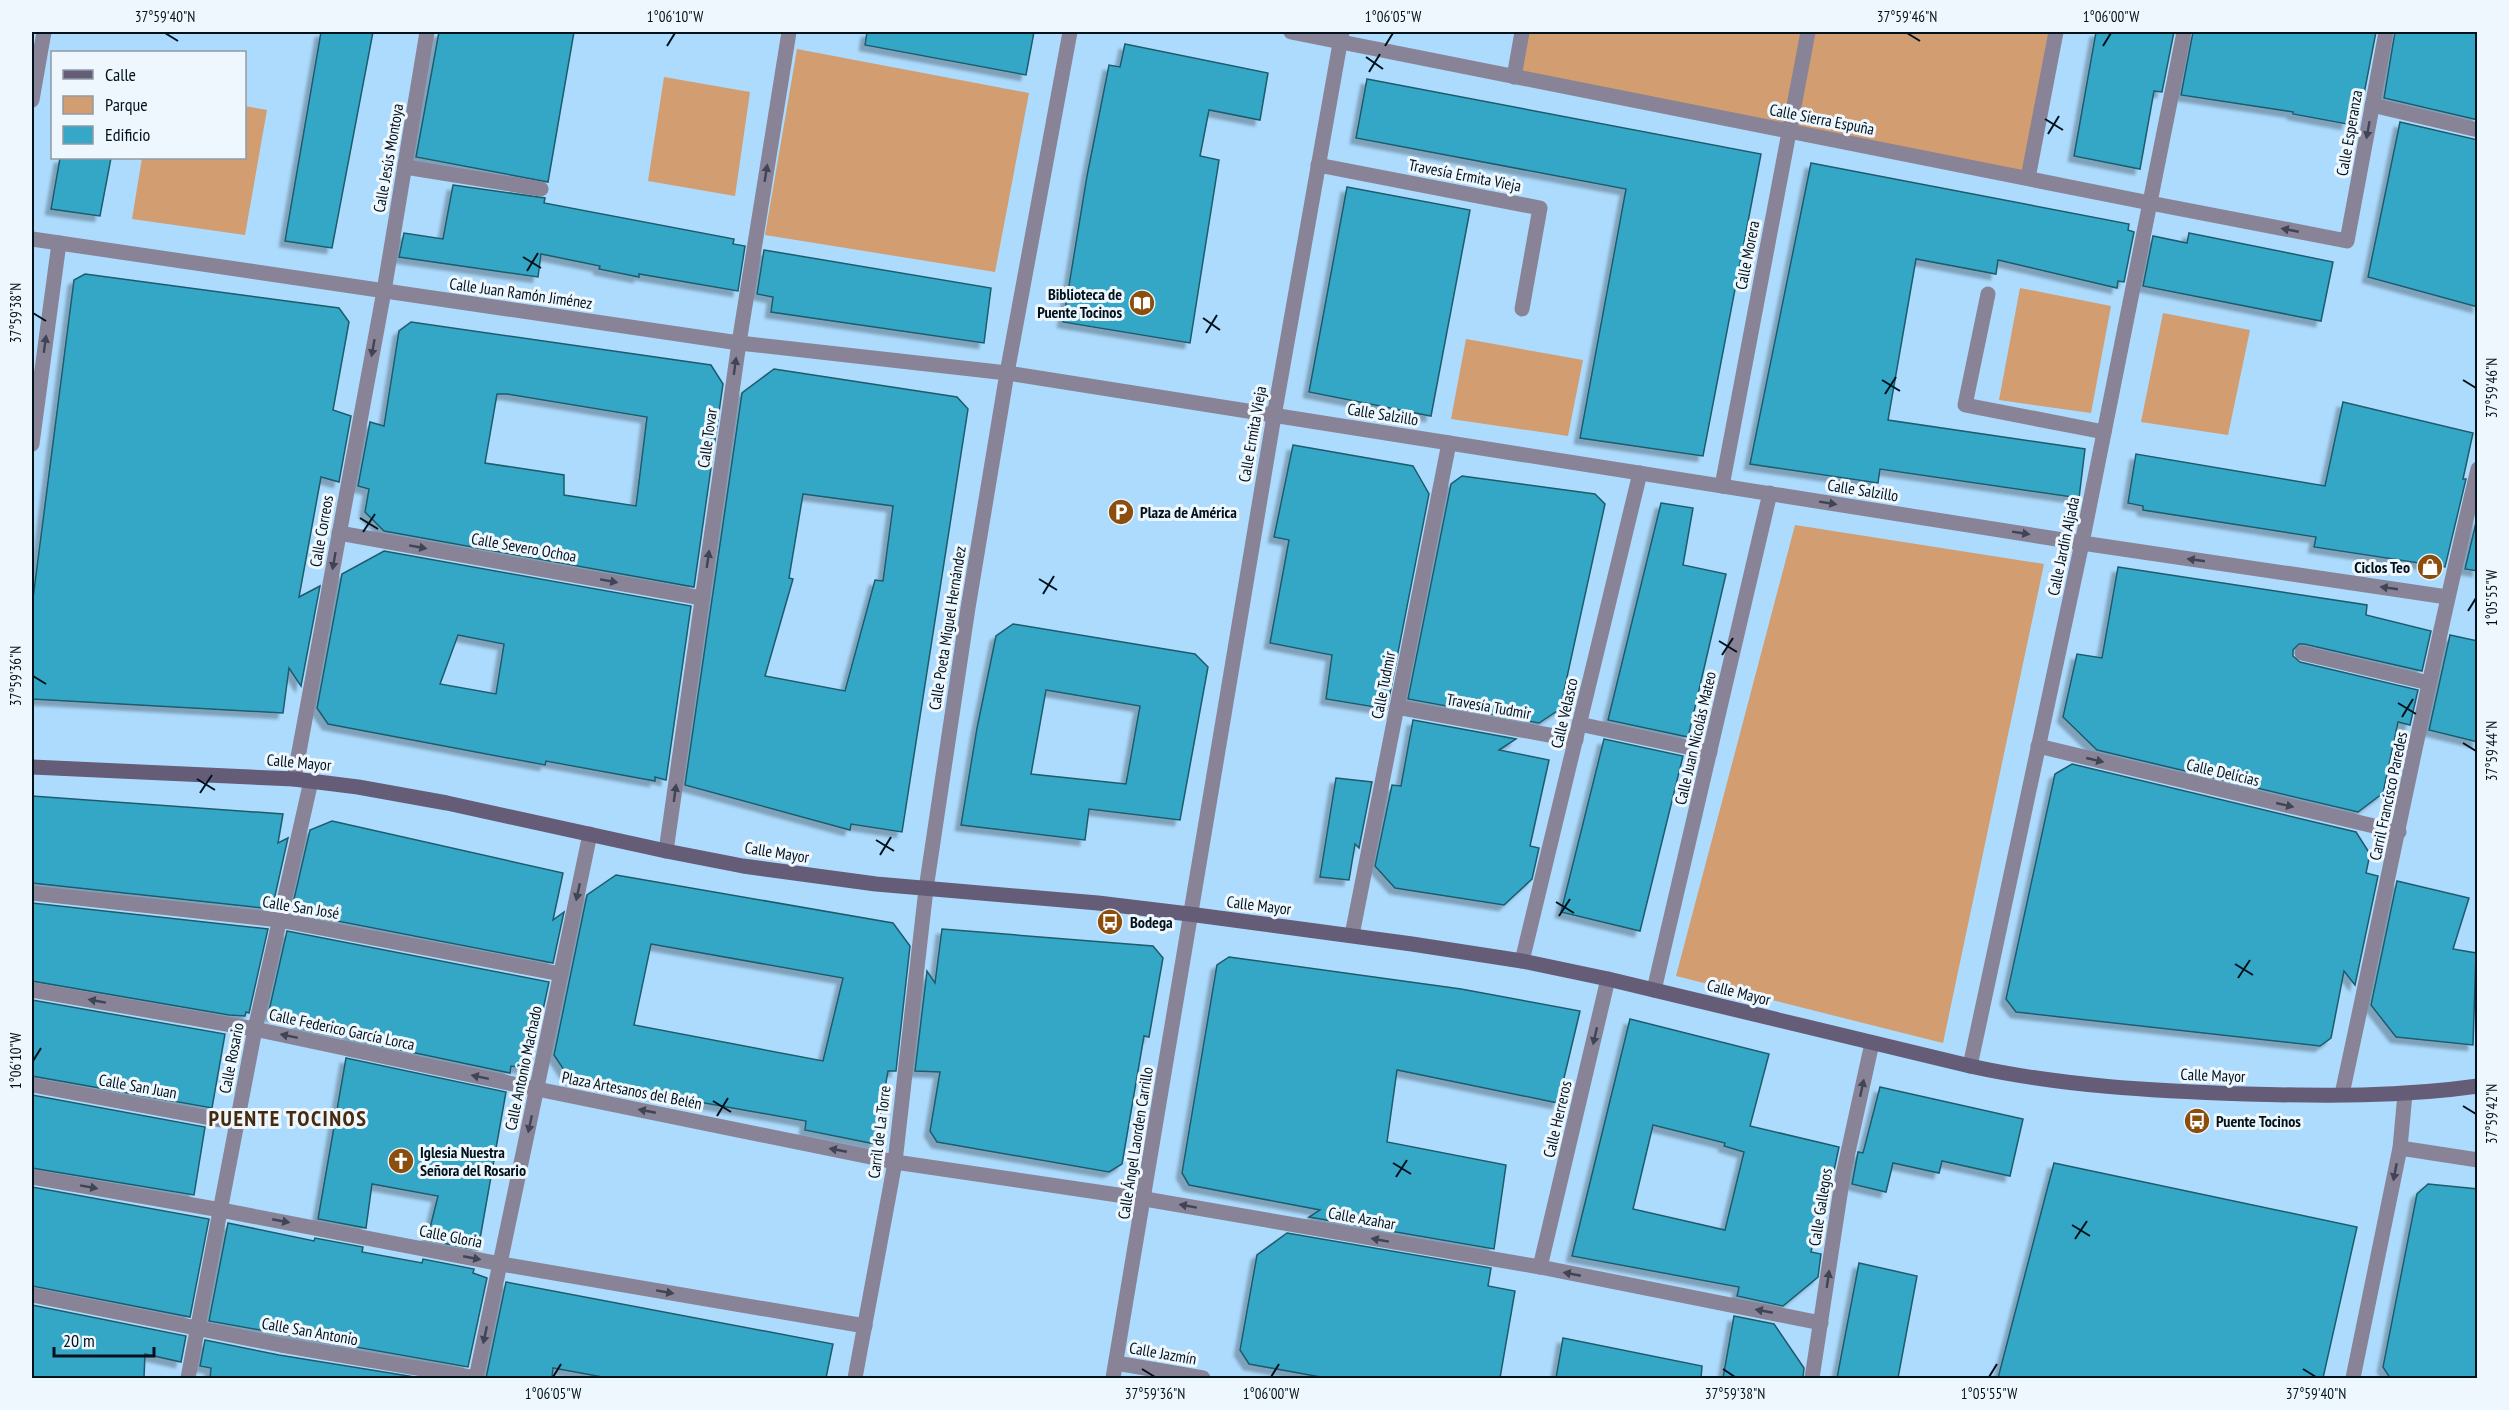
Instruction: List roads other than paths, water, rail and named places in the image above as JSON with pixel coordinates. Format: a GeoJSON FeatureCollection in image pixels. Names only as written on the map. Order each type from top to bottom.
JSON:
{"type":"FeatureCollection","features":[{"type":"Feature","properties":{"kind":"main road","name":"Calle Mayor"},"geometry":{"type":"LineString","coordinates":[[32,767],[311,781],[447,802],[666,851],[810,876],[926,889],[1098,903],[1352,935],[1522,961],[1608,979],[2015,1076],[2117,1088],[2251,1094],[2405,1094],[2478,1086]]}},
{"type":"Feature","properties":{"kind":"street"},"geometry":{"type":"LineString","coordinates":[[32,99],[44,32]]}},
{"type":"Feature","properties":{"kind":"street","name":"Calle Jesús Montoya"},"geometry":{"type":"LineString","coordinates":[[384,291],[428,32]]}},
{"type":"Feature","properties":{"kind":"street","name":"Calle Tovar"},"geometry":{"type":"LineString","coordinates":[[666,851],[739,343],[789,32]]}},
{"type":"Feature","properties":{"kind":"street","name":"Calle Poeta Miguel Hernández"},"geometry":{"type":"LineString","coordinates":[[926,889],[968,608],[1007,373],[1070,32]]}},
{"type":"Feature","properties":{"kind":"street","name":"Calle Sierra Espuña"},"geometry":{"type":"LineString","coordinates":[[1291,32],[1341,37],[1514,77],[2347,241]]}},
{"type":"Feature","properties":{"kind":"street"},"geometry":{"type":"LineString","coordinates":[[1514,77],[1522,32]]}},
{"type":"Feature","properties":{"kind":"street","name":"Calle Morera"},"geometry":{"type":"LineString","coordinates":[[1722,486],[1808,32]]}},
{"type":"Feature","properties":{"kind":"street"},"geometry":{"type":"LineString","coordinates":[[2028,178],[2056,32]]}},
{"type":"Feature","properties":{"kind":"street","name":"Calle Jardín Aljada"},"geometry":{"type":"LineString","coordinates":[[1970,1066],[2082,543],[2184,32]]}},
{"type":"Feature","properties":{"kind":"street","name":"Calle Esperanza"},"geometry":{"type":"LineString","coordinates":[[2347,241],[2386,32]]}},
{"type":"Feature","properties":{"kind":"street","name":"Calle Ermita Vieja"},"geometry":{"type":"LineString","coordinates":[[1189,914],[1341,37]]}},
{"type":"Feature","properties":{"kind":"street"},"geometry":{"type":"LineString","coordinates":[[2372,105],[2478,130]]}},
{"type":"Feature","properties":{"kind":"street","name":"Travesía Ermita Vieja"},"geometry":{"type":"LineString","coordinates":[[1318,165],[1540,208],[1522,309]]}},
{"type":"Feature","properties":{"kind":"street"},"geometry":{"type":"LineString","coordinates":[[405,167],[541,189]]}},
{"type":"Feature","properties":{"kind":"street","name":"Calle Juan Ramón Jiménez"},"geometry":{"type":"LineString","coordinates":[[32,239],[739,343],[1007,373]]}},
{"type":"Feature","properties":{"kind":"street"},"geometry":{"type":"LineString","coordinates":[[32,444],[59,243]]}},
{"type":"Feature","properties":{"kind":"street","name":"Calle Correos"},"geometry":{"type":"LineString","coordinates":[[294,779],[384,291]]}},
{"type":"Feature","properties":{"kind":"street"},"geometry":{"type":"LineString","coordinates":[[1988,294],[1965,405],[2104,432]]}},
{"type":"Feature","properties":{"kind":"street"},"geometry":{"type":"LineString","coordinates":[[1007,373],[1274,416]]}},
{"type":"Feature","properties":{"kind":"street","name":"Calle Salzillo"},"geometry":{"type":"LineString","coordinates":[[1274,416],[2082,543],[2447,597]]}},
{"type":"Feature","properties":{"kind":"street","name":"Calle Tudmir"},"geometry":{"type":"LineString","coordinates":[[1352,935],[1449,443]]}},
{"type":"Feature","properties":{"kind":"street","name":"Carril Francisco Paredes"},"geometry":{"type":"LineString","coordinates":[[2342,1094],[2447,597],[2478,470]]}},
{"type":"Feature","properties":{"kind":"street","name":"Calle Velasco"},"geometry":{"type":"LineString","coordinates":[[1522,961],[1640,472]]}},
{"type":"Feature","properties":{"kind":"street","name":"Calle Juan Nicolás Mateo"},"geometry":{"type":"LineString","coordinates":[[1654,990],[1770,494]]}},
{"type":"Feature","properties":{"kind":"street","name":"Calle Severo Ochoa"},"geometry":{"type":"LineString","coordinates":[[339,533],[702,598]]}},
{"type":"Feature","properties":{"kind":"street"},"geometry":{"type":"LineString","coordinates":[[2302,653],[2429,683]]}},
{"type":"Feature","properties":{"kind":"street","name":"Travesía Tudmir"},"geometry":{"type":"LineString","coordinates":[[1397,707],[1576,740]]}},
{"type":"Feature","properties":{"kind":"street"},"geometry":{"type":"LineString","coordinates":[[1579,724],[1710,752]]}},
{"type":"Feature","properties":{"kind":"street","name":"Calle Delicias"},"geometry":{"type":"LineString","coordinates":[[2038,746],[2399,832]]}},
{"type":"Feature","properties":{"kind":"street","name":"Calle Rosario"},"geometry":{"type":"LineString","coordinates":[[188,1378],[255,1029],[311,781]]}},
{"type":"Feature","properties":{"kind":"street","name":"Calle Antonio Machado"},"geometry":{"type":"LineString","coordinates":[[477,1378],[590,834]]}},
{"type":"Feature","properties":{"kind":"street","name":"Carril de La Torre"},"geometry":{"type":"LineString","coordinates":[[855,1378],[895,1162],[926,889]]}},
{"type":"Feature","properties":{"kind":"street","name":"Calle San José"},"geometry":{"type":"LineString","coordinates":[[32,893],[279,920],[561,974]]}},
{"type":"Feature","properties":{"kind":"street","name":"Calle Ángel Laorden Carrillo"},"geometry":{"type":"LineString","coordinates":[[1113,1378],[1189,914]]}},
{"type":"Feature","properties":{"kind":"street","name":"Calle Herreros"},"geometry":{"type":"LineString","coordinates":[[1540,1268],[1608,979]]}},
{"type":"Feature","properties":{"kind":"street","name":"Calle Federico García Lorca"},"geometry":{"type":"LineString","coordinates":[[32,990],[255,1029],[537,1089]]}},
{"type":"Feature","properties":{"kind":"street","name":"Calle Gallegos"},"geometry":{"type":"LineString","coordinates":[[1812,1378],[1843,1175],[1872,1043]]}},
{"type":"Feature","properties":{"kind":"street","name":"Calle San Juan"},"geometry":{"type":"LineString","coordinates":[[32,1085],[237,1123]]}},
{"type":"Feature","properties":{"kind":"street","name":"Plaza Artesanos del Belén"},"geometry":{"type":"LineString","coordinates":[[537,1089],[895,1162]]}},
{"type":"Feature","properties":{"kind":"street"},"geometry":{"type":"LineString","coordinates":[[2353,1378],[2400,1148],[2405,1094]]}},
{"type":"Feature","properties":{"kind":"street"},"geometry":{"type":"LineString","coordinates":[[2400,1148],[2478,1160]]}},
{"type":"Feature","properties":{"kind":"street","name":"Calle Azahar"},"geometry":{"type":"LineString","coordinates":[[895,1162],[1144,1198],[1540,1268],[1821,1323]]}},
{"type":"Feature","properties":{"kind":"street","name":"Calle Gloria"},"geometry":{"type":"LineString","coordinates":[[32,1177],[221,1210],[501,1264],[865,1326]]}},
{"type":"Feature","properties":{"kind":"street","name":"Calle San Antonio"},"geometry":{"type":"LineString","coordinates":[[32,1295],[198,1329],[477,1378]]}},
{"type":"Feature","properties":{"kind":"street","name":"Calle Jazmín"},"geometry":{"type":"LineString","coordinates":[[1116,1363],[1203,1378]]}},
{"type":"Feature","properties":{"kind":"place","name":"Biblioteca de Puente Tocinos"},"geometry":{"type":"Point","coordinates":[1142,303]}},
{"type":"Feature","properties":{"kind":"place","name":"Plaza de América"},"geometry":{"type":"Point","coordinates":[1121,512]}},
{"type":"Feature","properties":{"kind":"place","name":"Ciclos Teo"},"geometry":{"type":"Point","coordinates":[2430,567]}},
{"type":"Feature","properties":{"kind":"place","name":"Bodega"},"geometry":{"type":"Point","coordinates":[1110,922]}},
{"type":"Feature","properties":{"kind":"place","name":"Puente Tocinos"},"geometry":{"type":"Point","coordinates":[2197,1121]}},
{"type":"Feature","properties":{"kind":"place","name":"Iglesia Nuestra Señora del Rosario"},"geometry":{"type":"Point","coordinates":[401,1161]}},
{"type":"Feature","properties":{"kind":"district","name":"PUENTE TOCINOS"},"geometry":{"type":"Point","coordinates":[288,1118]}}]}
